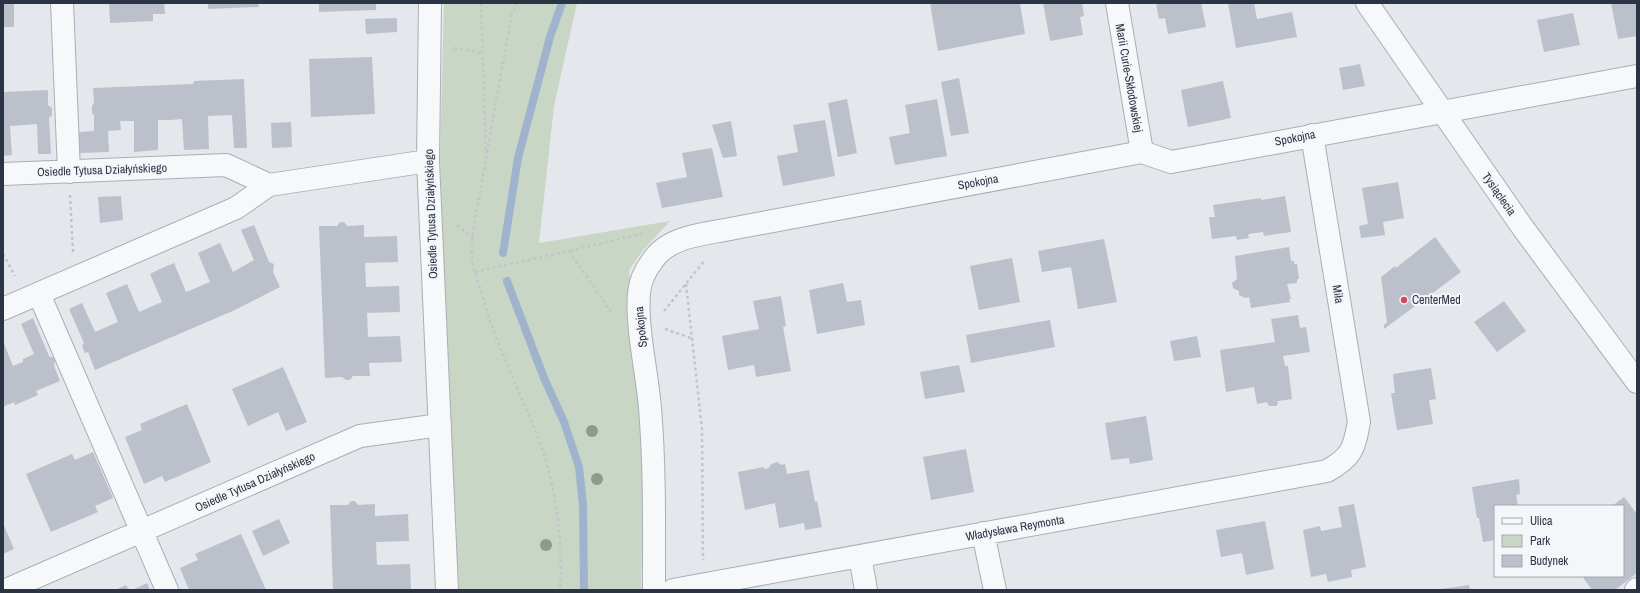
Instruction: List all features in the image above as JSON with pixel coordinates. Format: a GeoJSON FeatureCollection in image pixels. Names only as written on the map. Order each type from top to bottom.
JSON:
{"type":"FeatureCollection","features":[{"type":"Feature","properties":{"kind":"street"},"geometry":{"type":"LineString","coordinates":[[62,3],[69,172]]}},
{"type":"Feature","properties":{"kind":"street","name":"Osiedle Tytusa Działyńskiego"},"geometry":{"type":"LineString","coordinates":[[430,3],[428,161],[446,590]]}},
{"type":"Feature","properties":{"kind":"street","name":"Marii Curie-Skłodowskiej"},"geometry":{"type":"LineString","coordinates":[[1117,3],[1142,152]]}},
{"type":"Feature","properties":{"kind":"street","name":"Tysiąclecia"},"geometry":{"type":"LineString","coordinates":[[1367,3],[1523,228],[1637,382]]}},
{"type":"Feature","properties":{"kind":"street","name":"Spokojna"},"geometry":{"type":"LineString","coordinates":[[654,590],[654,456],[648,379],[647,325],[638,310],[639,291],[644,276],[654,258],[670,245],[686,238],[1142,152],[1171,162],[1637,76]]}},
{"type":"Feature","properties":{"kind":"street","name":"Miła"},"geometry":{"type":"LineString","coordinates":[[1312,135],[1359,422],[1352,453]]}},
{"type":"Feature","properties":{"kind":"street"},"geometry":{"type":"LineString","coordinates":[[3,309],[236,208],[269,185],[428,161]]}},
{"type":"Feature","properties":{"kind":"street","name":"Osiedle Tytusa Działyńskiego"},"geometry":{"type":"LineString","coordinates":[[3,174],[226,166],[269,185]]}},
{"type":"Feature","properties":{"kind":"street"},"geometry":{"type":"LineString","coordinates":[[39,294],[167,590]]}},
{"type":"Feature","properties":{"kind":"street","name":"Osiedle Tytusa Działyńskiego"},"geometry":{"type":"LineString","coordinates":[[6,590],[360,436],[440,425]]}},
{"type":"Feature","properties":{"kind":"street","name":"Władysława Reymonta"},"geometry":{"type":"LineString","coordinates":[[673,590],[1327,471],[1343,462],[1352,453]]}},
{"type":"Feature","properties":{"kind":"street"},"geometry":{"type":"LineString","coordinates":[[983,533],[995,590]]}},
{"type":"Feature","properties":{"kind":"street"},"geometry":{"type":"LineString","coordinates":[[860,556],[866,590]]}},
{"type":"Feature","properties":{"kind":"path"},"geometry":{"type":"LineString","coordinates":[[481,3],[487,161]]}},
{"type":"Feature","properties":{"kind":"path"},"geometry":{"type":"LineString","coordinates":[[516,3],[512,17],[474,226],[472,260],[485,308],[504,359],[538,436],[547,466],[556,508],[561,562],[560,590]]}},
{"type":"Feature","properties":{"kind":"path"},"geometry":{"type":"LineString","coordinates":[[69,172],[74,279]]}},
{"type":"Feature","properties":{"kind":"path"},"geometry":{"type":"LineString","coordinates":[[475,272],[646,232]]}},
{"type":"Feature","properties":{"kind":"path"},"geometry":{"type":"LineString","coordinates":[[569,251],[622,328],[647,325],[691,338]]}},
{"type":"Feature","properties":{"kind":"path"},"geometry":{"type":"LineString","coordinates":[[647,325],[686,284],[706,259]]}},
{"type":"Feature","properties":{"kind":"path"},"geometry":{"type":"LineString","coordinates":[[686,284],[702,429],[703,585]]}},
{"type":"Feature","properties":{"kind":"green space"},"geometry":{"type":"Polygon","coordinates":[[[444,3],[577,3],[554,106],[539,243],[670,221],[644,249],[629,270],[644,442],[641,590],[459,590],[449,420],[440,157],[444,3]]]}},
{"type":"Feature","properties":{"kind":"building"},"geometry":{"type":"Polygon","coordinates":[[[3,3],[14,3],[14,27],[3,27],[3,3]]]}},
{"type":"Feature","properties":{"kind":"building"},"geometry":{"type":"Polygon","coordinates":[[[109,3],[164,3],[165,14],[153,14],[153,21],[110,23],[109,3]]]}},
{"type":"Feature","properties":{"kind":"building"},"geometry":{"type":"Polygon","coordinates":[[[208,3],[258,3],[259,7],[208,9],[208,3]]]}},
{"type":"Feature","properties":{"kind":"building"},"geometry":{"type":"Polygon","coordinates":[[[319,3],[376,3],[376,10],[319,12],[319,3]]]}},
{"type":"Feature","properties":{"kind":"building"},"geometry":{"type":"Polygon","coordinates":[[[930,3],[1020,3],[1025,34],[938,51],[930,3]]]}},
{"type":"Feature","properties":{"kind":"building"},"geometry":{"type":"Polygon","coordinates":[[[1043,3],[1082,3],[1084,16],[1080,17],[1083,35],[1050,41],[1043,3]]]}},
{"type":"Feature","properties":{"kind":"building"},"geometry":{"type":"Polygon","coordinates":[[[1156,3],[1201,3],[1206,27],[1168,34],[1165,18],[1159,19],[1156,3]]]}},
{"type":"Feature","properties":{"kind":"building"},"geometry":{"type":"Polygon","coordinates":[[[1228,3],[1254,3],[1257,19],[1292,12],[1297,37],[1236,48],[1228,3]]]}},
{"type":"Feature","properties":{"kind":"building"},"geometry":{"type":"Polygon","coordinates":[[[1611,3],[1637,3],[1637,36],[1618,39],[1611,3]]]}},
{"type":"Feature","properties":{"kind":"building"},"geometry":{"type":"Polygon","coordinates":[[[1573,13],[1580,45],[1544,52],[1537,20],[1573,13]]]}},
{"type":"Feature","properties":{"kind":"building"},"geometry":{"type":"Polygon","coordinates":[[[397,18],[397,32],[366,34],[365,19],[397,18]]]}},
{"type":"Feature","properties":{"kind":"building"},"geometry":{"type":"Polygon","coordinates":[[[372,57],[375,114],[311,117],[309,59],[372,57]]]}},
{"type":"Feature","properties":{"kind":"building"},"geometry":{"type":"Polygon","coordinates":[[[1360,64],[1365,86],[1343,90],[1339,68],[1360,64]]]}},
{"type":"Feature","properties":{"kind":"building"},"geometry":{"type":"Polygon","coordinates":[[[959,78],[969,133],[951,136],[941,82],[959,78]]]}},
{"type":"Feature","properties":{"kind":"building"},"geometry":{"type":"Polygon","coordinates":[[[244,79],[247,148],[234,148],[232,115],[208,116],[209,149],[184,150],[182,119],[158,120],[158,150],[134,152],[134,121],[120,121],[121,130],[108,131],[109,152],[80,153],[79,132],[94,131],[94,115],[92,113],[92,106],[94,103],[93,88],[193,84],[194,81],[244,79]]]}},
{"type":"Feature","properties":{"kind":"building"},"geometry":{"type":"Polygon","coordinates":[[[1223,81],[1231,118],[1188,127],[1181,90],[1223,81]]]}},
{"type":"Feature","properties":{"kind":"building"},"geometry":{"type":"Polygon","coordinates":[[[48,90],[48,105],[52,108],[52,115],[49,118],[51,154],[38,154],[37,124],[10,126],[12,155],[3,156],[3,92],[48,90]]]}},
{"type":"Feature","properties":{"kind":"building"},"geometry":{"type":"Polygon","coordinates":[[[847,99],[857,153],[838,157],[828,103],[847,99]]]}},
{"type":"Feature","properties":{"kind":"building"},"geometry":{"type":"Polygon","coordinates":[[[937,99],[947,156],[895,165],[889,137],[910,133],[905,105],[937,99]]]}},
{"type":"Feature","properties":{"kind":"building"},"geometry":{"type":"Polygon","coordinates":[[[825,120],[835,176],[783,186],[777,156],[798,152],[793,125],[825,120]]]}},
{"type":"Feature","properties":{"kind":"building"},"geometry":{"type":"Polygon","coordinates":[[[731,121],[737,156],[723,158],[712,125],[731,121]]]}},
{"type":"Feature","properties":{"kind":"building"},"geometry":{"type":"Polygon","coordinates":[[[291,122],[292,147],[272,148],[271,123],[291,122]]]}},
{"type":"Feature","properties":{"kind":"building"},"geometry":{"type":"Polygon","coordinates":[[[712,148],[723,197],[662,208],[656,183],[687,177],[682,153],[712,148]]]}},
{"type":"Feature","properties":{"kind":"building"},"geometry":{"type":"Polygon","coordinates":[[[1398,182],[1404,218],[1383,222],[1385,235],[1361,238],[1359,226],[1368,224],[1362,188],[1398,182]]]}},
{"type":"Feature","properties":{"kind":"building"},"geometry":{"type":"Polygon","coordinates":[[[121,196],[123,220],[100,223],[98,197],[121,196]]]}},
{"type":"Feature","properties":{"kind":"building"},"geometry":{"type":"Polygon","coordinates":[[[1285,196],[1291,232],[1264,236],[1263,232],[1248,234],[1249,238],[1237,240],[1236,236],[1212,239],[1209,217],[1215,217],[1213,205],[1285,196]]]}},
{"type":"Feature","properties":{"kind":"building"},"geometry":{"type":"Polygon","coordinates":[[[340,222],[344,222],[347,226],[364,225],[364,237],[397,236],[398,262],[365,263],[366,287],[399,286],[400,312],[367,313],[368,337],[400,336],[402,362],[369,363],[370,376],[353,376],[350,380],[346,380],[342,377],[325,378],[319,226],[337,226],[340,222]]]}},
{"type":"Feature","properties":{"kind":"building"},"geometry":{"type":"Polygon","coordinates":[[[254,225],[269,262],[274,264],[273,272],[280,287],[235,310],[95,370],[88,352],[85,353],[82,346],[84,343],[69,309],[82,303],[95,332],[118,322],[106,293],[127,284],[139,312],[162,302],[150,274],[162,268],[174,263],[186,292],[210,282],[198,253],[220,243],[233,272],[254,260],[241,230],[254,225]]]}},
{"type":"Feature","properties":{"kind":"building","name":"CenterMed"},"geometry":{"type":"Polygon","coordinates":[[[1435,237],[1461,272],[1384,329],[1384,325],[1387,322],[1381,277],[1395,266],[1396,268],[1435,237]]]}},
{"type":"Feature","properties":{"kind":"building"},"geometry":{"type":"Polygon","coordinates":[[[1104,239],[1117,302],[1078,309],[1071,267],[1042,272],[1038,251],[1104,239]]]}},
{"type":"Feature","properties":{"kind":"building"},"geometry":{"type":"Polygon","coordinates":[[[1289,247],[1291,261],[1294,261],[1294,264],[1297,264],[1299,279],[1297,279],[1297,283],[1287,284],[1291,299],[1289,299],[1290,302],[1251,308],[1249,297],[1245,298],[1239,295],[1239,291],[1233,288],[1232,283],[1237,279],[1235,256],[1289,247]]]}},
{"type":"Feature","properties":{"kind":"building"},"geometry":{"type":"Polygon","coordinates":[[[1012,258],[1020,302],[979,310],[970,266],[1012,258]]]}},
{"type":"Feature","properties":{"kind":"building"},"geometry":{"type":"Polygon","coordinates":[[[843,283],[847,302],[861,300],[865,325],[817,334],[809,290],[843,283]]]}},
{"type":"Feature","properties":{"kind":"building"},"geometry":{"type":"Polygon","coordinates":[[[781,296],[786,326],[783,327],[791,371],[756,377],[754,365],[728,370],[722,336],[759,329],[753,301],[781,296]]]}},
{"type":"Feature","properties":{"kind":"building"},"geometry":{"type":"Polygon","coordinates":[[[1504,301],[1526,331],[1497,352],[1474,322],[1504,301]]]}},
{"type":"Feature","properties":{"kind":"building"},"geometry":{"type":"Polygon","coordinates":[[[1298,315],[1300,328],[1306,327],[1310,352],[1283,356],[1285,366],[1288,366],[1292,399],[1278,401],[1277,406],[1269,406],[1267,402],[1257,404],[1254,387],[1226,392],[1220,350],[1275,342],[1271,319],[1298,315]]]}},
{"type":"Feature","properties":{"kind":"building"},"geometry":{"type":"Polygon","coordinates":[[[33,318],[49,356],[54,358],[54,366],[60,381],[36,391],[38,395],[15,405],[14,402],[3,407],[3,341],[13,366],[23,362],[23,359],[34,354],[21,324],[33,318]]]}},
{"type":"Feature","properties":{"kind":"building"},"geometry":{"type":"Polygon","coordinates":[[[1050,320],[1055,347],[971,363],[966,335],[1050,320]]]}},
{"type":"Feature","properties":{"kind":"building"},"geometry":{"type":"Polygon","coordinates":[[[1197,336],[1201,357],[1174,361],[1170,341],[1197,336]]]}},
{"type":"Feature","properties":{"kind":"building"},"geometry":{"type":"Polygon","coordinates":[[[959,365],[965,392],[925,399],[920,372],[959,365]]]}},
{"type":"Feature","properties":{"kind":"building"},"geometry":{"type":"Polygon","coordinates":[[[283,367],[307,422],[286,431],[278,412],[248,426],[232,389],[283,367]]]}},
{"type":"Feature","properties":{"kind":"building"},"geometry":{"type":"Polygon","coordinates":[[[1431,368],[1436,399],[1429,400],[1433,424],[1397,430],[1391,393],[1395,393],[1393,374],[1431,368]]]}},
{"type":"Feature","properties":{"kind":"building"},"geometry":{"type":"Polygon","coordinates":[[[187,404],[211,462],[165,482],[162,476],[144,484],[125,437],[142,430],[140,424],[187,404]]]}},
{"type":"Feature","properties":{"kind":"building"},"geometry":{"type":"Polygon","coordinates":[[[1146,416],[1153,460],[1130,464],[1129,458],[1111,460],[1105,423],[1146,416]]]}},
{"type":"Feature","properties":{"kind":"building"},"geometry":{"type":"Polygon","coordinates":[[[966,449],[974,492],[931,500],[923,457],[966,449]]]}},
{"type":"Feature","properties":{"kind":"building"},"geometry":{"type":"Polygon","coordinates":[[[93,452],[113,498],[95,506],[98,512],[51,532],[26,474],[72,454],[75,460],[93,452]]]}},
{"type":"Feature","properties":{"kind":"building"},"geometry":{"type":"Polygon","coordinates":[[[778,462],[781,465],[785,464],[787,474],[809,470],[815,502],[817,501],[822,527],[805,530],[804,523],[779,528],[775,503],[745,510],[738,472],[764,467],[764,469],[769,468],[771,464],[778,462]]]}},
{"type":"Feature","properties":{"kind":"building"},"geometry":{"type":"Polygon","coordinates":[[[1519,479],[1520,494],[1516,495],[1518,505],[1494,505],[1494,540],[1483,542],[1472,487],[1519,479]]]}},
{"type":"Feature","properties":{"kind":"building"},"geometry":{"type":"Polygon","coordinates":[[[1624,497],[1637,514],[1637,573],[1615,590],[1592,590],[1583,577],[1624,577],[1624,505],[1613,505],[1624,497]]]}},
{"type":"Feature","properties":{"kind":"building"},"geometry":{"type":"Polygon","coordinates":[[[351,501],[355,501],[358,505],[375,504],[375,516],[408,514],[409,541],[376,542],[377,565],[410,564],[411,590],[333,590],[330,505],[348,505],[351,501]]]}},
{"type":"Feature","properties":{"kind":"building"},"geometry":{"type":"Polygon","coordinates":[[[1354,504],[1366,567],[1351,570],[1352,577],[1328,582],[1326,574],[1311,577],[1303,530],[1320,526],[1321,531],[1342,527],[1338,507],[1354,504]]]}},
{"type":"Feature","properties":{"kind":"building"},"geometry":{"type":"Polygon","coordinates":[[[279,519],[290,543],[263,556],[252,531],[279,519]]]}},
{"type":"Feature","properties":{"kind":"building"},"geometry":{"type":"Polygon","coordinates":[[[1265,521],[1274,569],[1246,575],[1242,553],[1221,557],[1216,530],[1265,521]]]}},
{"type":"Feature","properties":{"kind":"building"},"geometry":{"type":"Polygon","coordinates":[[[3,523],[14,549],[3,554],[3,523]]]}},
{"type":"Feature","properties":{"kind":"building"},"geometry":{"type":"Polygon","coordinates":[[[241,534],[266,590],[189,590],[180,568],[198,560],[195,554],[241,534]]]}},
{"type":"Feature","properties":{"kind":"building"},"geometry":{"type":"Polygon","coordinates":[[[147,583],[150,590],[132,590],[147,583]]]}},
{"type":"Feature","properties":{"kind":"building"},"geometry":{"type":"Polygon","coordinates":[[[126,585],[129,590],[115,590],[126,585]]]}},
{"type":"Feature","properties":{"kind":"building"},"geometry":{"type":"Polygon","coordinates":[[[1469,585],[1470,590],[1441,590],[1441,589],[1469,585]]]}},
{"type":"Feature","properties":{"kind":"waterway"},"geometry":{"type":"LineString","coordinates":[[503,253],[518,158],[550,37],[562,3]]}},
{"type":"Feature","properties":{"kind":"waterway"},"geometry":{"type":"LineString","coordinates":[[507,281],[544,378],[564,422],[579,467],[583,505],[584,590]]}},
{"type":"Feature","properties":{"kind":"place","name":"CenterMed"},"geometry":{"type":"Point","coordinates":[1404,300]}}]}
